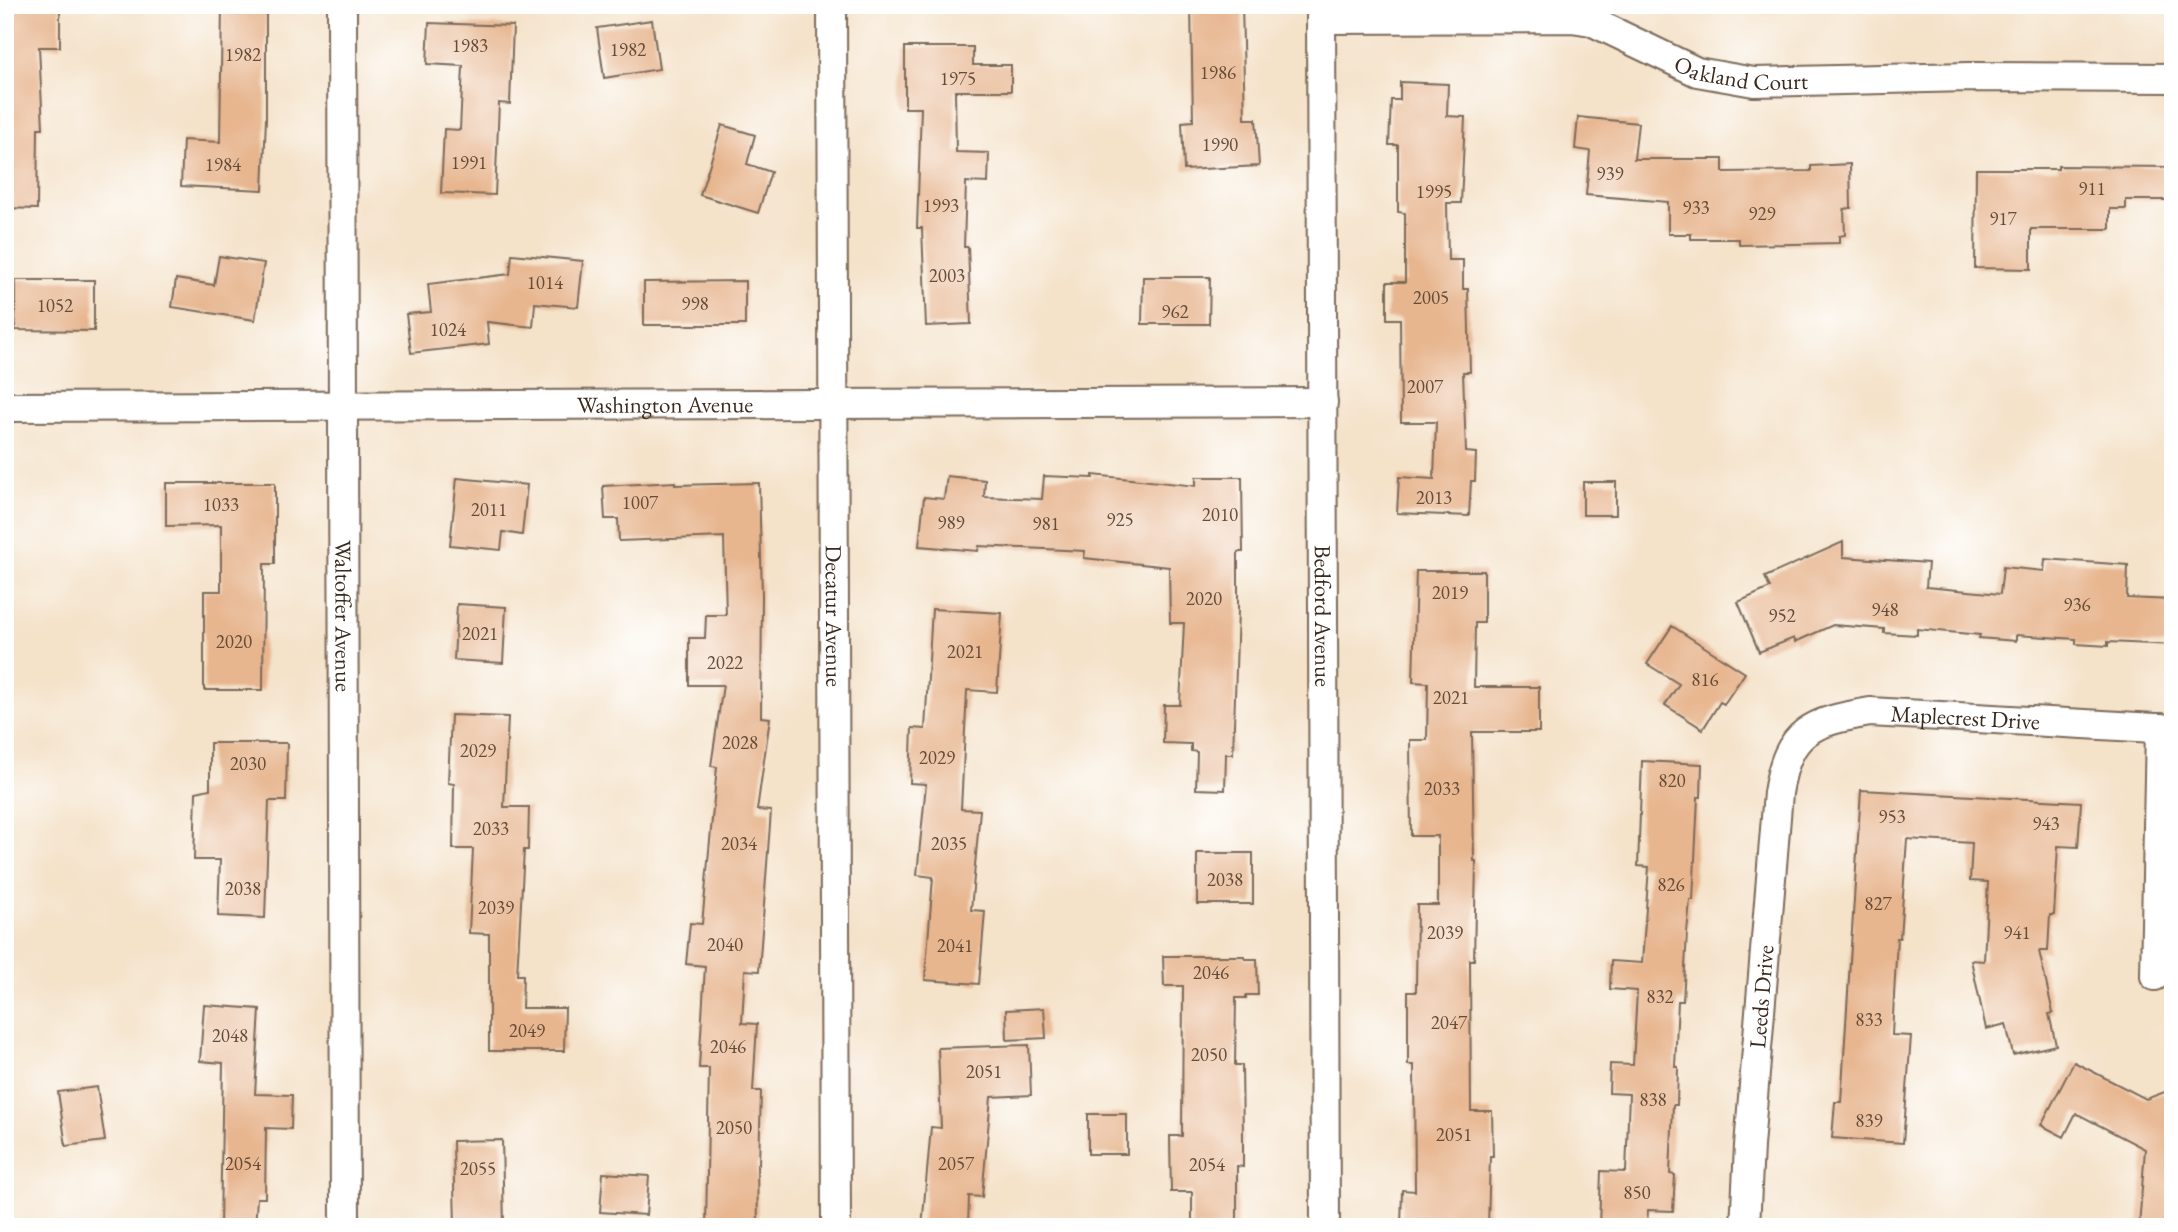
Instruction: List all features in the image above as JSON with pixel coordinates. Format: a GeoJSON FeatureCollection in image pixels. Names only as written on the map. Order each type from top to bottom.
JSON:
{"type":"FeatureCollection","features":[{"type":"Feature","properties":{"kind":"street","name":"Waltoffer Avenue"},"geometry":{"type":"LineString","coordinates":[[342,5],[345,1227]]}},
{"type":"Feature","properties":{"kind":"street","name":"Decatur Avenue"},"geometry":{"type":"LineString","coordinates":[[832,5],[836,1227]]}},
{"type":"Feature","properties":{"kind":"street","name":"Oakland Court"},"geometry":{"type":"LineString","coordinates":[[1321,12],[1572,18],[1591,21],[1698,72],[1754,82],[1969,77],[2173,78]]}},
{"type":"Feature","properties":{"kind":"street","name":"Bedford Avenue"},"geometry":{"type":"LineString","coordinates":[[1321,12],[1325,1227]]}},
{"type":"Feature","properties":{"kind":"street","name":"Washington Avenue"},"geometry":{"type":"LineString","coordinates":[[5,407],[1323,402]]}},
{"type":"Feature","properties":{"kind":"street","name":"Maplecrest Drive"},"geometry":{"type":"LineString","coordinates":[[1782,767],[1800,735],[1829,719],[1870,712],[2166,729]]}},
{"type":"Feature","properties":{"kind":"street"},"geometry":{"type":"LineString","coordinates":[[2155,976],[2166,729]]}},
{"type":"Feature","properties":{"kind":"street","name":"Leeds Drive"},"geometry":{"type":"LineString","coordinates":[[1745,1227],[1750,1133],[1782,767]]}},
{"type":"Feature","properties":{"kind":"building"},"geometry":{"type":"Polygon","coordinates":[[[5,5],[60,5],[60,47],[39,47],[43,128],[38,128],[37,209],[5,208],[5,5]]]}},
{"type":"Feature","properties":{"kind":"building"},"geometry":{"type":"Polygon","coordinates":[[[222,5],[266,5],[263,190],[181,186],[183,140],[220,142],[222,5]]]}},
{"type":"Feature","properties":{"kind":"building"},"geometry":{"type":"Polygon","coordinates":[[[1191,5],[1242,5],[1245,119],[1256,119],[1259,166],[1184,170],[1182,122],[1193,121],[1191,5]]]}},
{"type":"Feature","properties":{"kind":"building"},"geometry":{"type":"Polygon","coordinates":[[[652,20],[659,69],[604,78],[597,28],[652,20]]]}},
{"type":"Feature","properties":{"kind":"building"},"geometry":{"type":"Polygon","coordinates":[[[429,23],[513,26],[510,104],[499,103],[495,195],[441,193],[444,129],[460,130],[463,66],[427,64],[429,23]]]}},
{"type":"Feature","properties":{"kind":"building"},"geometry":{"type":"Polygon","coordinates":[[[905,47],[973,47],[973,65],[1011,65],[1011,91],[955,91],[956,152],[989,153],[988,183],[966,182],[964,247],[968,247],[971,324],[926,326],[922,228],[917,228],[921,108],[905,108],[905,47]]]}},
{"type":"Feature","properties":{"kind":"building"},"geometry":{"type":"Polygon","coordinates":[[[1400,82],[1448,84],[1447,116],[1465,117],[1461,203],[1447,203],[1448,260],[1463,260],[1463,289],[1468,289],[1470,372],[1463,372],[1466,452],[1476,453],[1469,516],[1397,513],[1399,477],[1434,479],[1436,422],[1401,422],[1400,319],[1387,319],[1387,282],[1405,282],[1405,213],[1398,212],[1398,145],[1389,145],[1391,100],[1400,100],[1400,82]]]}},
{"type":"Feature","properties":{"kind":"building"},"geometry":{"type":"Polygon","coordinates":[[[1578,117],[1638,123],[1634,159],[1723,159],[1723,172],[1811,171],[1811,166],[1850,164],[1851,208],[1844,209],[1845,235],[1839,236],[1839,243],[1739,245],[1739,239],[1691,239],[1691,234],[1668,234],[1668,202],[1586,195],[1590,151],[1575,149],[1578,117]]]}},
{"type":"Feature","properties":{"kind":"building"},"geometry":{"type":"Polygon","coordinates":[[[722,125],[755,135],[747,164],[771,172],[758,213],[700,195],[722,125]]]}},
{"type":"Feature","properties":{"kind":"building"},"geometry":{"type":"Polygon","coordinates":[[[2058,166],[2173,167],[2173,200],[2126,200],[2126,209],[2110,209],[2110,229],[2031,229],[2031,269],[1975,268],[1976,169],[2058,169],[2058,166]]]}},
{"type":"Feature","properties":{"kind":"building"},"geometry":{"type":"Polygon","coordinates":[[[512,254],[583,261],[578,307],[535,303],[533,327],[487,322],[489,344],[411,353],[406,314],[431,312],[428,284],[510,274],[512,254]]]}},
{"type":"Feature","properties":{"kind":"building"},"geometry":{"type":"Polygon","coordinates":[[[219,256],[264,263],[255,320],[172,307],[176,279],[214,285],[219,256]]]}},
{"type":"Feature","properties":{"kind":"building"},"geometry":{"type":"Polygon","coordinates":[[[1143,277],[1210,277],[1209,324],[1142,324],[1143,277]]]}},
{"type":"Feature","properties":{"kind":"building"},"geometry":{"type":"Polygon","coordinates":[[[16,280],[94,280],[94,331],[15,330],[16,280]]]}},
{"type":"Feature","properties":{"kind":"building"},"geometry":{"type":"Polygon","coordinates":[[[745,281],[745,325],[644,325],[644,282],[745,281]]]}},
{"type":"Feature","properties":{"kind":"building"},"geometry":{"type":"Polygon","coordinates":[[[1093,475],[1196,486],[1196,477],[1242,477],[1243,552],[1238,552],[1233,754],[1226,754],[1225,790],[1196,789],[1197,752],[1191,751],[1191,744],[1163,743],[1164,705],[1180,705],[1184,623],[1170,623],[1169,567],[1084,558],[1085,551],[979,546],[978,551],[919,546],[924,497],[944,499],[947,476],[985,480],[984,497],[1042,499],[1044,476],[1093,478],[1093,475]]]}},
{"type":"Feature","properties":{"kind":"building"},"geometry":{"type":"Polygon","coordinates":[[[457,478],[527,485],[522,535],[503,532],[501,550],[450,545],[457,478]]]}},
{"type":"Feature","properties":{"kind":"building"},"geometry":{"type":"Polygon","coordinates":[[[675,482],[675,485],[759,483],[761,717],[770,718],[757,810],[771,811],[759,971],[745,970],[742,1023],[757,1024],[753,1091],[761,1091],[757,1164],[758,1227],[706,1227],[709,1068],[699,1068],[705,966],[686,964],[690,923],[702,924],[717,767],[711,766],[723,685],[689,685],[689,638],[705,638],[706,615],[726,615],[724,537],[619,541],[618,519],[605,519],[603,486],[675,482]]]}},
{"type":"Feature","properties":{"kind":"building"},"geometry":{"type":"Polygon","coordinates":[[[1583,482],[1616,482],[1616,515],[1583,515],[1583,482]]]}},
{"type":"Feature","properties":{"kind":"building"},"geometry":{"type":"Polygon","coordinates":[[[166,483],[275,483],[275,564],[264,564],[263,690],[204,690],[204,591],[221,591],[221,525],[166,526],[166,483]]]}},
{"type":"Feature","properties":{"kind":"building"},"geometry":{"type":"Polygon","coordinates":[[[1843,542],[1843,557],[1928,563],[1926,587],[2000,594],[2003,567],[2044,571],[2045,559],[2128,565],[2127,598],[2173,600],[2173,645],[2108,642],[2108,646],[2076,644],[2076,639],[2016,635],[2016,641],[1917,629],[1917,635],[1884,633],[1884,629],[1833,625],[1795,642],[1794,638],[1759,652],[1738,602],[1770,588],[1765,577],[1843,542]]]}},
{"type":"Feature","properties":{"kind":"building"},"geometry":{"type":"Polygon","coordinates":[[[1416,571],[1484,571],[1484,623],[1475,623],[1474,687],[1539,687],[1539,732],[1472,732],[1476,861],[1474,960],[1470,960],[1471,1111],[1492,1111],[1493,1156],[1490,1156],[1488,1227],[1401,1227],[1402,1190],[1415,1191],[1414,1065],[1408,1065],[1408,992],[1416,992],[1417,905],[1438,905],[1438,836],[1411,836],[1410,740],[1427,740],[1428,683],[1413,682],[1416,571]]]}},
{"type":"Feature","properties":{"kind":"building"},"geometry":{"type":"Polygon","coordinates":[[[457,604],[506,607],[503,663],[454,660],[457,604]]]}},
{"type":"Feature","properties":{"kind":"building"},"geometry":{"type":"Polygon","coordinates":[[[932,609],[1002,613],[997,692],[967,690],[961,809],[980,810],[971,910],[985,911],[979,984],[925,980],[933,877],[917,875],[926,784],[910,783],[912,728],[925,729],[932,609]]]}},
{"type":"Feature","properties":{"kind":"building"},"geometry":{"type":"Polygon","coordinates":[[[1672,626],[1745,673],[1724,704],[1720,702],[1703,729],[1665,705],[1679,684],[1647,664],[1672,626]]]}},
{"type":"Feature","properties":{"kind":"building"},"geometry":{"type":"Polygon","coordinates":[[[451,715],[508,717],[504,807],[529,807],[517,975],[523,975],[522,1008],[565,1008],[564,1051],[489,1051],[489,934],[469,933],[473,849],[453,849],[454,784],[448,783],[451,715]]]}},
{"type":"Feature","properties":{"kind":"building"},"geometry":{"type":"Polygon","coordinates":[[[210,743],[287,743],[286,801],[269,801],[265,918],[218,916],[220,860],[194,860],[196,792],[210,789],[210,743]]]}},
{"type":"Feature","properties":{"kind":"building"},"geometry":{"type":"Polygon","coordinates":[[[1642,761],[1702,764],[1683,1001],[1678,1001],[1675,1067],[1678,1067],[1677,1105],[1673,1105],[1670,1174],[1675,1175],[1673,1211],[1648,1210],[1647,1227],[1599,1227],[1601,1171],[1626,1172],[1629,1094],[1609,1093],[1610,1064],[1633,1065],[1637,991],[1610,989],[1611,961],[1642,963],[1649,867],[1638,866],[1642,761]]]}},
{"type":"Feature","properties":{"kind":"building"},"geometry":{"type":"Polygon","coordinates":[[[1861,790],[2081,802],[2078,847],[2058,846],[2054,915],[2050,915],[2048,951],[2039,951],[2053,1013],[2049,1014],[2056,1045],[2013,1055],[2006,1024],[1986,1029],[1971,960],[1984,961],[1988,882],[1970,881],[1972,843],[1907,839],[1900,938],[1897,938],[1892,1035],[1911,1036],[1903,1143],[1832,1138],[1835,1102],[1841,1102],[1861,790]]]}},
{"type":"Feature","properties":{"kind":"building"},"geometry":{"type":"Polygon","coordinates":[[[1197,853],[1253,853],[1253,904],[1197,904],[1197,853]]]}},
{"type":"Feature","properties":{"kind":"building"},"geometry":{"type":"Polygon","coordinates":[[[1163,956],[1244,956],[1245,959],[1257,959],[1258,995],[1236,998],[1235,1065],[1242,1065],[1243,1138],[1243,1167],[1237,1166],[1237,1227],[1192,1227],[1192,1192],[1171,1192],[1170,1136],[1182,1136],[1183,986],[1164,986],[1163,956]]]}},
{"type":"Feature","properties":{"kind":"building"},"geometry":{"type":"Polygon","coordinates":[[[204,1005],[260,1009],[255,1094],[292,1095],[291,1129],[266,1128],[265,1198],[257,1198],[255,1227],[220,1227],[223,1063],[200,1061],[204,1005]]]}},
{"type":"Feature","properties":{"kind":"building"},"geometry":{"type":"Polygon","coordinates":[[[1044,1008],[1046,1038],[1007,1040],[1006,1010],[1044,1008]]]}},
{"type":"Feature","properties":{"kind":"building"},"geometry":{"type":"Polygon","coordinates":[[[1029,1045],[1031,1095],[991,1097],[982,1197],[969,1196],[968,1227],[922,1227],[931,1127],[941,1128],[938,1048],[1029,1045]]]}},
{"type":"Feature","properties":{"kind":"building"},"geometry":{"type":"Polygon","coordinates":[[[2074,1062],[2146,1099],[2173,1089],[2173,1227],[2139,1227],[2145,1149],[2076,1113],[2064,1137],[2041,1125],[2074,1062]]]}},
{"type":"Feature","properties":{"kind":"building"},"geometry":{"type":"Polygon","coordinates":[[[97,1087],[105,1141],[66,1146],[58,1092],[97,1087]]]}},
{"type":"Feature","properties":{"kind":"building"},"geometry":{"type":"Polygon","coordinates":[[[1088,1114],[1127,1114],[1127,1154],[1088,1154],[1088,1114]]]}},
{"type":"Feature","properties":{"kind":"building"},"geometry":{"type":"Polygon","coordinates":[[[502,1140],[504,1227],[455,1227],[453,1141],[502,1140]]]}},
{"type":"Feature","properties":{"kind":"building"},"geometry":{"type":"Polygon","coordinates":[[[603,1173],[649,1176],[646,1215],[600,1212],[603,1173]]]}}]}
